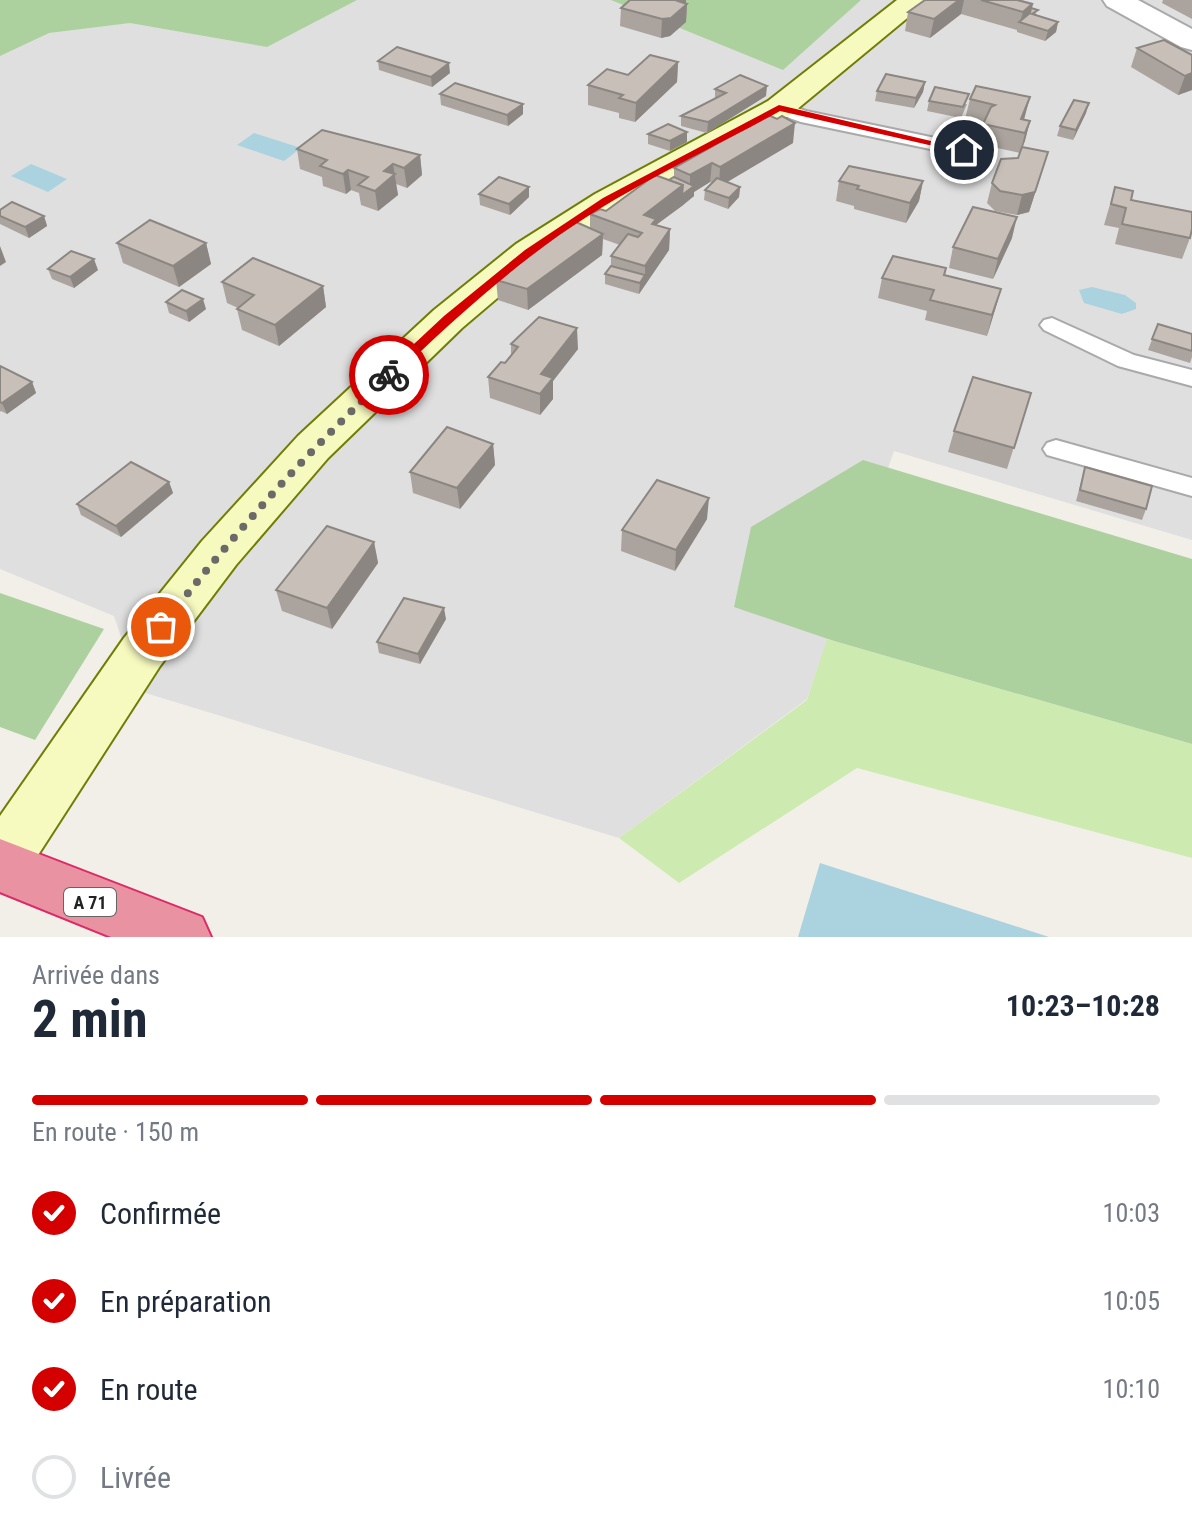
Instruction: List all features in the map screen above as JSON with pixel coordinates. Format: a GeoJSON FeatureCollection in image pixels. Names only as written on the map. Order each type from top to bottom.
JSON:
{"type":"FeatureCollection","features":[{"type":"Feature","properties":{"kind":"highway","name":"A 71"},"geometry":{"type":"LineString","coordinates":[[0,865],[181,937]]}},
{"type":"Feature","properties":{"kind":"main road"},"geometry":{"type":"LineString","coordinates":[[0,865],[142,652],[219,553],[313,447],[448,319],[529,252],[607,201],[769,114],[915,0]]}},
{"type":"Feature","properties":{"kind":"street"},"geometry":{"type":"LineString","coordinates":[[1117,0],[1192,41]]}},
{"type":"Feature","properties":{"kind":"lane"},"geometry":{"type":"LineString","coordinates":[[769,114],[801,116],[964,150]]}},
{"type":"Feature","properties":{"kind":"lane"},"geometry":{"type":"LineString","coordinates":[[769,114],[777,127],[914,158]]}},
{"type":"Feature","properties":{"kind":"lane"},"geometry":{"type":"LineString","coordinates":[[1052,325],[1126,361],[1192,378]]}},
{"type":"Feature","properties":{"kind":"lane"},"geometry":{"type":"LineString","coordinates":[[1056,449],[1192,487]]}},
{"type":"Feature","properties":{"kind":"shaded area"},"geometry":{"type":"Polygon","coordinates":[[[331,0],[1192,0],[1192,540],[894,451],[807,699],[619,838],[139,691],[114,616],[0,569],[0,31],[331,0]]]}},
{"type":"Feature","properties":{"kind":"green space"},"geometry":{"type":"Polygon","coordinates":[[[0,0],[357,0],[267,47],[130,23],[49,33],[0,56],[0,0]]]}},
{"type":"Feature","properties":{"kind":"green space"},"geometry":{"type":"Polygon","coordinates":[[[611,0],[861,0],[783,70],[611,0]]]}},
{"type":"Feature","properties":{"kind":"green space"},"geometry":{"type":"Polygon","coordinates":[[[863,460],[1192,559],[1192,744],[834,641],[734,607],[751,527],[863,460]]]}},
{"type":"Feature","properties":{"kind":"green space"},"geometry":{"type":"Polygon","coordinates":[[[0,593],[104,629],[35,740],[0,727],[0,593]]]}},
{"type":"Feature","properties":{"kind":"green space"},"geometry":{"type":"Polygon","coordinates":[[[827,639],[1192,744],[1192,858],[857,768],[679,883],[619,838],[807,700],[827,639]]]}},
{"type":"Feature","properties":{"kind":"water"},"geometry":{"type":"Polygon","coordinates":[[[254,133],[301,148],[284,161],[237,145],[254,133]]]}},
{"type":"Feature","properties":{"kind":"water"},"geometry":{"type":"Polygon","coordinates":[[[31,164],[67,179],[48,192],[11,176],[31,164]]]}},
{"type":"Feature","properties":{"kind":"water"},"geometry":{"type":"Polygon","coordinates":[[[1092,287],[1125,295],[1136,303],[1136,309],[1122,314],[1084,303],[1079,290],[1092,287]]]}},
{"type":"Feature","properties":{"kind":"water"},"geometry":{"type":"Polygon","coordinates":[[[820,863],[1049,937],[798,937],[820,863]]]}},
{"type":"Feature","properties":{"kind":"building"},"geometry":{"type":"Polygon","coordinates":[[[630,0],[680,0],[687,4],[671,18],[662,19],[621,8],[630,0]]]}},
{"type":"Feature","properties":{"kind":"building"},"geometry":{"type":"Polygon","coordinates":[[[925,0],[959,0],[934,19],[908,12],[925,0]]]}},
{"type":"Feature","properties":{"kind":"building"},"geometry":{"type":"Polygon","coordinates":[[[981,0],[1017,0],[1032,4],[1023,12],[981,0]]]}},
{"type":"Feature","properties":{"kind":"building"},"geometry":{"type":"Polygon","coordinates":[[[1031,8],[1038,10],[1032,14],[1058,22],[1048,31],[1019,22],[1030,13],[1031,8]]]}},
{"type":"Feature","properties":{"kind":"building"},"geometry":{"type":"Polygon","coordinates":[[[1164,40],[1192,55],[1192,73],[1185,76],[1137,48],[1164,40]]]}},
{"type":"Feature","properties":{"kind":"building"},"geometry":{"type":"Polygon","coordinates":[[[397,47],[449,63],[431,77],[378,61],[397,47]]]}},
{"type":"Feature","properties":{"kind":"building"},"geometry":{"type":"Polygon","coordinates":[[[650,55],[678,62],[636,103],[619,98],[623,95],[588,85],[607,69],[628,75],[650,55]]]}},
{"type":"Feature","properties":{"kind":"building"},"geometry":{"type":"Polygon","coordinates":[[[886,74],[925,82],[916,98],[877,91],[886,74]]]}},
{"type":"Feature","properties":{"kind":"building"},"geometry":{"type":"Polygon","coordinates":[[[740,75],[767,86],[708,122],[681,116],[726,93],[715,89],[740,75]]]}},
{"type":"Feature","properties":{"kind":"building"},"geometry":{"type":"Polygon","coordinates":[[[455,83],[523,104],[507,115],[440,94],[455,83]]]}},
{"type":"Feature","properties":{"kind":"building"},"geometry":{"type":"Polygon","coordinates":[[[976,86],[1030,97],[1021,119],[1030,121],[1025,133],[983,124],[995,105],[970,99],[976,86]]]}},
{"type":"Feature","properties":{"kind":"building"},"geometry":{"type":"Polygon","coordinates":[[[935,87],[969,94],[963,107],[929,101],[935,87]]]}},
{"type":"Feature","properties":{"kind":"building"},"geometry":{"type":"Polygon","coordinates":[[[1074,100],[1089,103],[1076,130],[1060,126],[1074,100]]]}},
{"type":"Feature","properties":{"kind":"building"},"geometry":{"type":"Polygon","coordinates":[[[768,115],[777,119],[782,116],[795,123],[720,167],[712,163],[690,175],[674,168],[768,115]]]}},
{"type":"Feature","properties":{"kind":"building"},"geometry":{"type":"Polygon","coordinates":[[[668,124],[687,132],[670,141],[648,134],[668,124]]]}},
{"type":"Feature","properties":{"kind":"building"},"geometry":{"type":"Polygon","coordinates":[[[322,130],[420,155],[404,168],[393,164],[384,171],[395,174],[375,191],[358,185],[368,177],[348,170],[343,174],[320,166],[327,160],[297,149],[322,130]]]}},
{"type":"Feature","properties":{"kind":"building"},"geometry":{"type":"Polygon","coordinates":[[[1022,147],[1048,152],[1035,192],[1022,195],[1000,191],[992,183],[1001,159],[1018,158],[1022,147]]]}},
{"type":"Feature","properties":{"kind":"building"},"geometry":{"type":"Polygon","coordinates":[[[849,166],[923,181],[910,203],[839,181],[849,166]]]}},
{"type":"Feature","properties":{"kind":"building"},"geometry":{"type":"Polygon","coordinates":[[[655,175],[683,185],[644,215],[656,219],[652,224],[670,229],[645,266],[611,256],[628,234],[638,237],[642,233],[590,214],[600,209],[606,211],[655,175]]]}},
{"type":"Feature","properties":{"kind":"building"},"geometry":{"type":"Polygon","coordinates":[[[499,177],[529,187],[509,204],[479,194],[499,177]]]}},
{"type":"Feature","properties":{"kind":"building"},"geometry":{"type":"Polygon","coordinates":[[[674,177],[694,186],[682,195],[683,185],[669,180],[674,177]]]}},
{"type":"Feature","properties":{"kind":"building"},"geometry":{"type":"Polygon","coordinates":[[[717,178],[740,187],[729,198],[705,190],[717,178]]]}},
{"type":"Feature","properties":{"kind":"building"},"geometry":{"type":"Polygon","coordinates":[[[1115,187],[1133,191],[1131,200],[1192,212],[1190,238],[1122,224],[1126,208],[1111,204],[1115,187]]]}},
{"type":"Feature","properties":{"kind":"building"},"geometry":{"type":"Polygon","coordinates":[[[12,202],[44,216],[25,227],[0,216],[0,210],[12,202]]]}},
{"type":"Feature","properties":{"kind":"building"},"geometry":{"type":"Polygon","coordinates":[[[973,207],[1017,217],[998,259],[953,247],[973,207]]]}},
{"type":"Feature","properties":{"kind":"building"},"geometry":{"type":"Polygon","coordinates":[[[150,220],[206,243],[173,266],[117,243],[150,220]]]}},
{"type":"Feature","properties":{"kind":"building"},"geometry":{"type":"Polygon","coordinates":[[[576,222],[603,234],[527,289],[496,280],[576,222]]]}},
{"type":"Feature","properties":{"kind":"building"},"geometry":{"type":"Polygon","coordinates":[[[71,251],[94,259],[70,277],[48,269],[71,251]]]}},
{"type":"Feature","properties":{"kind":"building"},"geometry":{"type":"Polygon","coordinates":[[[893,256],[946,268],[944,275],[1001,289],[992,315],[930,300],[934,290],[882,278],[893,256]]]}},
{"type":"Feature","properties":{"kind":"building"},"geometry":{"type":"Polygon","coordinates":[[[253,258],[323,286],[275,325],[237,309],[254,295],[222,282],[253,258]]]}},
{"type":"Feature","properties":{"kind":"building"},"geometry":{"type":"Polygon","coordinates":[[[611,266],[645,275],[640,283],[605,274],[611,266]]]}},
{"type":"Feature","properties":{"kind":"building"},"geometry":{"type":"Polygon","coordinates":[[[182,290],[203,299],[186,311],[166,302],[182,290]]]}},
{"type":"Feature","properties":{"kind":"building"},"geometry":{"type":"Polygon","coordinates":[[[539,317],[577,328],[541,374],[553,378],[540,394],[488,377],[501,362],[505,363],[518,347],[511,344],[539,317]]]}},
{"type":"Feature","properties":{"kind":"building"},"geometry":{"type":"Polygon","coordinates":[[[1158,324],[1192,334],[1192,351],[1152,339],[1158,324]]]}},
{"type":"Feature","properties":{"kind":"building"},"geometry":{"type":"Polygon","coordinates":[[[0,366],[32,382],[2,403],[0,402],[0,366]]]}},
{"type":"Feature","properties":{"kind":"building"},"geometry":{"type":"Polygon","coordinates":[[[973,377],[1031,393],[1014,448],[954,431],[973,377]]]}},
{"type":"Feature","properties":{"kind":"building"},"geometry":{"type":"Polygon","coordinates":[[[447,427],[493,444],[457,488],[410,472],[447,427]]]}},
{"type":"Feature","properties":{"kind":"building"},"geometry":{"type":"Polygon","coordinates":[[[131,462],[169,482],[116,526],[77,504],[131,462]]]}},
{"type":"Feature","properties":{"kind":"building"},"geometry":{"type":"Polygon","coordinates":[[[1085,467],[1152,486],[1146,509],[1080,490],[1085,467]]]}},
{"type":"Feature","properties":{"kind":"building"},"geometry":{"type":"Polygon","coordinates":[[[657,480],[709,498],[676,550],[622,530],[657,480]]]}},
{"type":"Feature","properties":{"kind":"building"},"geometry":{"type":"Polygon","coordinates":[[[327,526],[374,542],[327,608],[276,590],[327,526]]]}},
{"type":"Feature","properties":{"kind":"building"},"geometry":{"type":"Polygon","coordinates":[[[404,598],[444,608],[418,654],[377,642],[404,598]]]}},
{"type":"Feature","properties":{"kind":"way so far"},"geometry":{"type":"LineString","coordinates":[[161,627],[219,553],[313,447],[389,375]]}},
{"type":"Feature","properties":{"kind":"route"},"geometry":{"type":"LineString","coordinates":[[389,375],[448,319],[529,252],[607,201],[779,108],[801,116],[964,150]]}}]}
